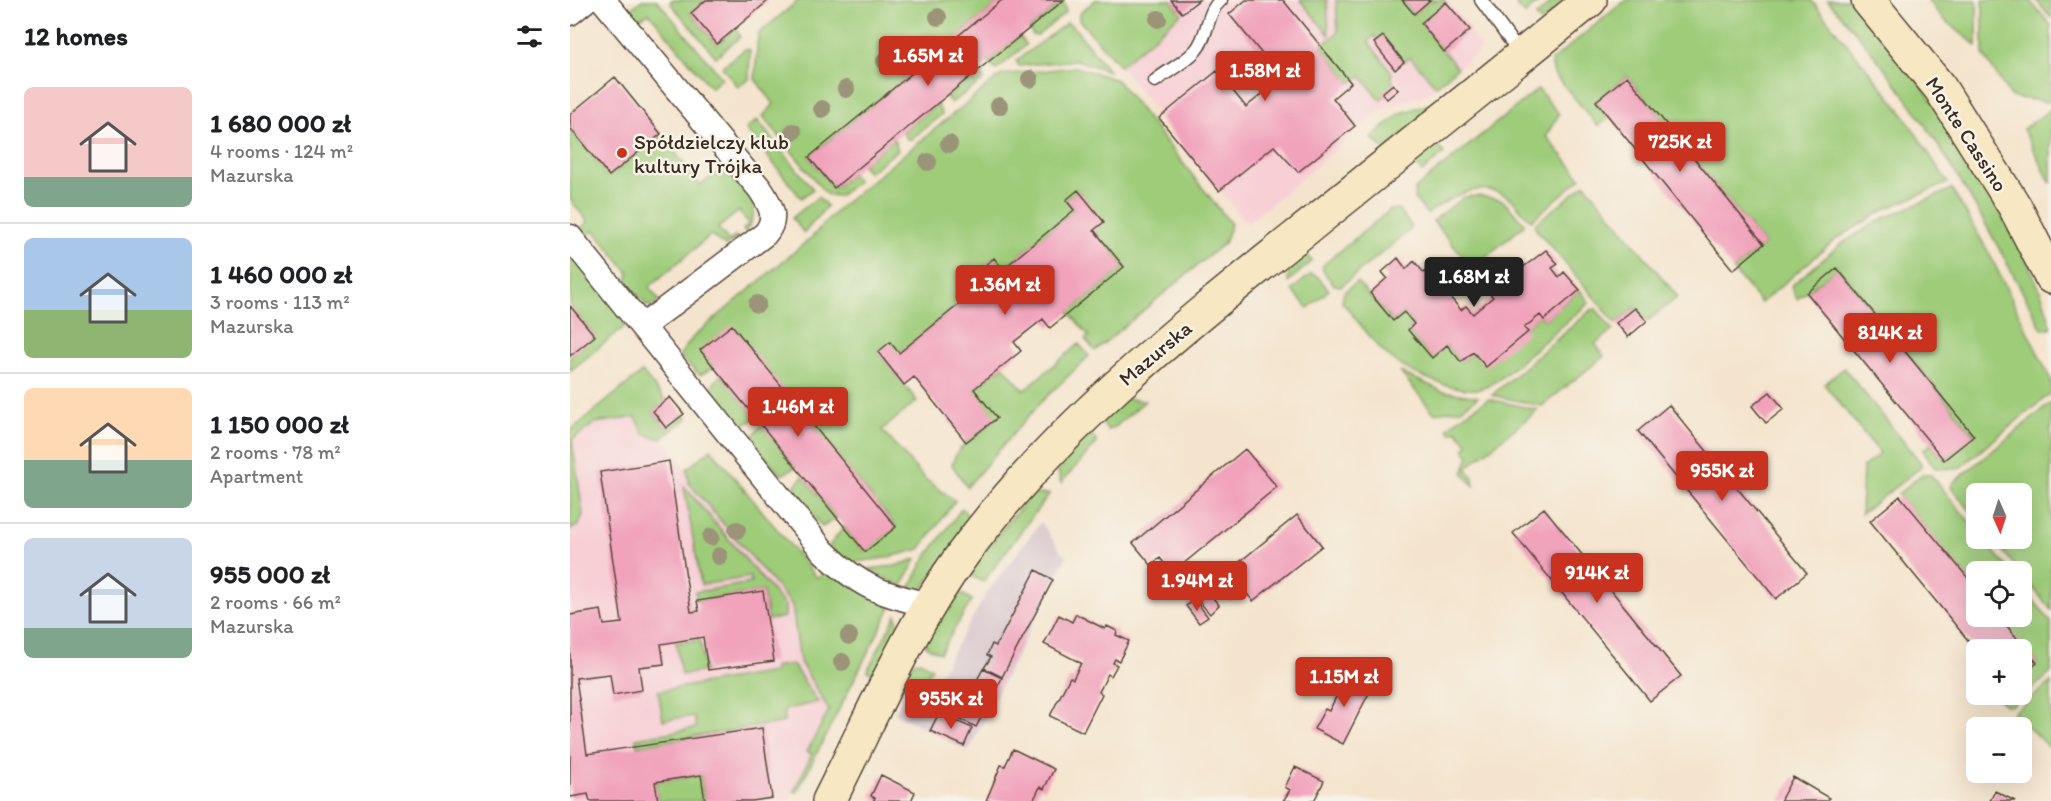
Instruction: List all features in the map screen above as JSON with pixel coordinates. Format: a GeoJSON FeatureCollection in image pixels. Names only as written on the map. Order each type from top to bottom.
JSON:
{"type":"FeatureCollection","features":[{"type":"Feature","properties":{"kind":"street"},"geometry":{"type":"LineString","coordinates":[[570,13],[586,0]]}},
{"type":"Feature","properties":{"kind":"street"},"geometry":{"type":"LineString","coordinates":[[603,0],[760,189],[770,203],[773,220],[765,234],[643,326]]}},
{"type":"Feature","properties":{"kind":"street","name":"Mazurska"},"geometry":{"type":"LineString","coordinates":[[829,801],[928,605],[978,536],[1040,461],[1095,404],[1246,276],[1590,0]]}},
{"type":"Feature","properties":{"kind":"street","name":"Monte Cassino"},"geometry":{"type":"LineString","coordinates":[[1868,0],[1940,88],[2016,207],[2051,277]]}},
{"type":"Feature","properties":{"kind":"street"},"geometry":{"type":"LineString","coordinates":[[570,237],[823,551],[848,575],[869,588],[928,605]]}},
{"type":"Feature","properties":{"kind":"lane"},"geometry":{"type":"LineString","coordinates":[[1155,81],[1196,51],[1204,38],[1214,6],[1221,0]]}},
{"type":"Feature","properties":{"kind":"lane"},"geometry":{"type":"LineString","coordinates":[[1481,0],[1522,56]]}},
{"type":"Feature","properties":{"kind":"shaded area"},"geometry":{"type":"Polygon","coordinates":[[[1199,0],[1444,0],[1482,48],[1426,95],[1383,109],[1247,224],[1120,66],[1199,0]]]}},
{"type":"Feature","properties":{"kind":"shaded area"},"geometry":{"type":"Polygon","coordinates":[[[623,389],[687,469],[705,454],[828,602],[879,625],[789,801],[570,801],[570,431],[623,389]]]}},
{"type":"Feature","properties":{"kind":"shaded area"},"geometry":{"type":"Polygon","coordinates":[[[1041,522],[1062,553],[1067,556],[968,751],[895,713],[903,697],[922,705],[986,594],[1041,522]]]}},
{"type":"Feature","properties":{"kind":"green space"},"geometry":{"type":"Polygon","coordinates":[[[642,0],[657,0],[722,78],[711,88],[649,13],[637,19],[625,13],[642,0]]]}},
{"type":"Feature","properties":{"kind":"green space"},"geometry":{"type":"Polygon","coordinates":[[[671,0],[706,0],[691,13],[717,44],[736,28],[740,37],[716,57],[671,4],[671,0]]]}},
{"type":"Feature","properties":{"kind":"green space"},"geometry":{"type":"Polygon","coordinates":[[[799,0],[1002,0],[809,157],[834,188],[852,174],[858,181],[839,196],[827,195],[763,116],[774,104],[755,79],[758,34],[799,0]]]}},
{"type":"Feature","properties":{"kind":"green space"},"geometry":{"type":"Polygon","coordinates":[[[1095,0],[1171,0],[1182,13],[1120,66],[1079,20],[1079,14],[1095,0]]]}},
{"type":"Feature","properties":{"kind":"green space"},"geometry":{"type":"Polygon","coordinates":[[[1300,0],[1327,0],[1329,35],[1300,0]]]}},
{"type":"Feature","properties":{"kind":"green space"},"geometry":{"type":"Polygon","coordinates":[[[1336,0],[1402,0],[1414,14],[1430,0],[1444,0],[1446,2],[1421,23],[1457,68],[1436,86],[1410,57],[1404,62],[1383,36],[1378,40],[1375,36],[1368,41],[1391,71],[1393,84],[1383,93],[1385,96],[1380,100],[1361,76],[1351,83],[1321,46],[1338,32],[1336,0]]]}},
{"type":"Feature","properties":{"kind":"green space"},"geometry":{"type":"Polygon","coordinates":[[[1523,0],[1541,0],[1525,14],[1516,6],[1523,0]]]}},
{"type":"Feature","properties":{"kind":"green space"},"geometry":{"type":"Polygon","coordinates":[[[1554,0],[1568,0],[1541,22],[1536,16],[1554,0]]]}},
{"type":"Feature","properties":{"kind":"green space"},"geometry":{"type":"Polygon","coordinates":[[[1626,0],[1811,0],[1899,108],[1948,183],[1885,209],[1835,240],[1761,303],[1733,270],[1764,244],[1627,76],[1596,101],[1609,118],[1598,126],[1554,74],[1551,61],[1626,0]]]}},
{"type":"Feature","properties":{"kind":"green space"},"geometry":{"type":"Polygon","coordinates":[[[1827,0],[1851,0],[1894,49],[1933,103],[1969,159],[2024,257],[2038,285],[2051,329],[2042,329],[1996,242],[1919,116],[1860,37],[1827,0]]]}},
{"type":"Feature","properties":{"kind":"green space"},"geometry":{"type":"Polygon","coordinates":[[[1928,0],[1977,0],[1977,46],[1942,18],[1928,0]]]}},
{"type":"Feature","properties":{"kind":"green space"},"geometry":{"type":"Polygon","coordinates":[[[1983,0],[2029,0],[2051,25],[2051,100],[2048,102],[2011,97],[1983,54],[1983,0]]]}},
{"type":"Feature","properties":{"kind":"green space"},"geometry":{"type":"Polygon","coordinates":[[[2036,0],[2051,0],[2051,18],[2036,0]]]}},
{"type":"Feature","properties":{"kind":"green space"},"geometry":{"type":"Polygon","coordinates":[[[1063,1],[1066,12],[1037,36],[1033,35],[1029,29],[1063,1]]]}},
{"type":"Feature","properties":{"kind":"green space"},"geometry":{"type":"Polygon","coordinates":[[[1067,23],[1073,26],[1109,71],[1076,60],[1019,66],[1016,61],[1067,23]]]}},
{"type":"Feature","properties":{"kind":"green space"},"geometry":{"type":"Polygon","coordinates":[[[1020,36],[1026,45],[996,70],[988,62],[1020,36]]]}},
{"type":"Feature","properties":{"kind":"green space"},"geometry":{"type":"Polygon","coordinates":[[[745,49],[750,50],[749,79],[738,87],[722,67],[745,49]]]}},
{"type":"Feature","properties":{"kind":"green space"},"geometry":{"type":"Polygon","coordinates":[[[1076,67],[1117,80],[1231,224],[1224,243],[1095,351],[1085,339],[1089,336],[1069,312],[1124,267],[1094,230],[1103,222],[1078,190],[1066,200],[1074,210],[1003,269],[994,258],[964,282],[973,293],[899,353],[879,353],[917,401],[882,430],[925,479],[955,501],[920,549],[886,558],[847,563],[829,546],[844,527],[865,552],[896,527],[732,326],[701,350],[714,367],[700,375],[679,356],[693,337],[812,237],[840,207],[1001,75],[1076,67]]]}},
{"type":"Feature","properties":{"kind":"green space"},"geometry":{"type":"Polygon","coordinates":[[[979,70],[984,80],[951,103],[946,97],[979,70]]]}},
{"type":"Feature","properties":{"kind":"green space"},"geometry":{"type":"Polygon","coordinates":[[[1538,89],[1559,114],[1546,136],[1581,178],[1532,220],[1512,200],[1501,193],[1490,190],[1468,192],[1457,196],[1427,214],[1414,198],[1415,189],[1538,89]]]}},
{"type":"Feature","properties":{"kind":"green space"},"geometry":{"type":"Polygon","coordinates":[[[937,104],[942,114],[911,139],[907,139],[903,132],[937,104]]]}},
{"type":"Feature","properties":{"kind":"green space"},"geometry":{"type":"Polygon","coordinates":[[[1426,105],[1432,111],[1385,149],[1371,138],[1401,113],[1426,105]]]}},
{"type":"Feature","properties":{"kind":"green space"},"geometry":{"type":"Polygon","coordinates":[[[2051,109],[2051,184],[2023,129],[2051,109]]]}},
{"type":"Feature","properties":{"kind":"green space"},"geometry":{"type":"Polygon","coordinates":[[[757,120],[813,189],[801,198],[746,129],[757,120]]]}},
{"type":"Feature","properties":{"kind":"green space"},"geometry":{"type":"Polygon","coordinates":[[[570,128],[609,176],[661,134],[700,185],[728,166],[751,197],[754,213],[751,222],[745,232],[743,229],[749,224],[739,211],[718,228],[729,241],[736,236],[738,238],[725,246],[711,235],[649,287],[659,300],[653,306],[647,306],[627,281],[629,273],[594,230],[584,238],[577,232],[588,222],[570,199],[570,128]]]}},
{"type":"Feature","properties":{"kind":"green space"},"geometry":{"type":"Polygon","coordinates":[[[894,139],[898,150],[869,172],[862,165],[894,139]]]}},
{"type":"Feature","properties":{"kind":"green space"},"geometry":{"type":"Polygon","coordinates":[[[1435,143],[1444,153],[1422,172],[1412,159],[1435,143]]]}},
{"type":"Feature","properties":{"kind":"green space"},"geometry":{"type":"Polygon","coordinates":[[[1585,184],[1678,297],[1647,321],[1635,308],[1616,323],[1535,228],[1535,224],[1585,184]]]}},
{"type":"Feature","properties":{"kind":"green space"},"geometry":{"type":"Polygon","coordinates":[[[1952,189],[1989,253],[2051,380],[2051,393],[1958,469],[1935,468],[1923,450],[1931,444],[1944,460],[1974,435],[1838,268],[1797,299],[1791,286],[1841,244],[1880,220],[1952,189]]]}},
{"type":"Feature","properties":{"kind":"green space"},"geometry":{"type":"Polygon","coordinates":[[[1479,196],[1502,200],[1524,223],[1475,266],[1470,265],[1433,221],[1464,197],[1479,196]]]}},
{"type":"Feature","properties":{"kind":"green space"},"geometry":{"type":"Polygon","coordinates":[[[818,197],[827,206],[804,233],[792,218],[818,197]]]}},
{"type":"Feature","properties":{"kind":"green space"},"geometry":{"type":"Polygon","coordinates":[[[1398,209],[1411,226],[1410,230],[1341,286],[1334,285],[1323,271],[1323,265],[1390,210],[1398,209]]]}},
{"type":"Feature","properties":{"kind":"green space"},"geometry":{"type":"Polygon","coordinates":[[[570,251],[629,323],[570,371],[570,356],[595,336],[570,306],[570,251]]]}},
{"type":"Feature","properties":{"kind":"green space"},"geometry":{"type":"Polygon","coordinates":[[[1304,251],[1312,261],[1288,282],[1289,263],[1304,251]]]}},
{"type":"Feature","properties":{"kind":"green space"},"geometry":{"type":"Polygon","coordinates":[[[1311,274],[1317,276],[1329,290],[1308,308],[1292,290],[1311,274]]]}},
{"type":"Feature","properties":{"kind":"green space"},"geometry":{"type":"Polygon","coordinates":[[[1357,282],[1393,321],[1404,312],[1414,324],[1408,330],[1432,358],[1447,345],[1461,362],[1473,352],[1527,332],[1524,328],[1540,315],[1544,320],[1580,290],[1589,303],[1502,377],[1486,387],[1462,388],[1448,386],[1407,369],[1381,349],[1342,302],[1344,292],[1357,282]]]}},
{"type":"Feature","properties":{"kind":"green space"},"geometry":{"type":"Polygon","coordinates":[[[1596,309],[1613,330],[1595,344],[1604,356],[1542,406],[1492,395],[1591,310],[1596,309]]]}},
{"type":"Feature","properties":{"kind":"green space"},"geometry":{"type":"Polygon","coordinates":[[[1079,344],[1089,356],[1039,404],[967,487],[952,465],[956,454],[966,442],[996,418],[974,389],[1003,366],[1024,390],[1079,344]]]}},
{"type":"Feature","properties":{"kind":"green space"},"geometry":{"type":"Polygon","coordinates":[[[1844,368],[1921,463],[1921,467],[1861,514],[1863,467],[1880,453],[1824,384],[1844,368]]]}},
{"type":"Feature","properties":{"kind":"green space"},"geometry":{"type":"Polygon","coordinates":[[[642,372],[666,401],[653,411],[666,428],[684,414],[688,418],[661,439],[644,434],[636,417],[595,423],[572,440],[583,514],[579,525],[570,530],[570,431],[642,372]]]}},
{"type":"Feature","properties":{"kind":"green space"},"geometry":{"type":"Polygon","coordinates":[[[1400,372],[1442,391],[1478,397],[1461,409],[1434,413],[1400,372]]]}},
{"type":"Feature","properties":{"kind":"green space"},"geometry":{"type":"Polygon","coordinates":[[[721,375],[755,417],[750,422],[741,425],[710,388],[721,375]]]}},
{"type":"Feature","properties":{"kind":"green space"},"geometry":{"type":"Polygon","coordinates":[[[1122,398],[1145,401],[1115,427],[1108,430],[1098,418],[1122,398]]]}},
{"type":"Feature","properties":{"kind":"green space"},"geometry":{"type":"Polygon","coordinates":[[[1488,399],[1538,410],[1466,468],[1473,477],[1474,486],[1463,473],[1469,456],[1464,449],[1468,445],[1457,430],[1451,433],[1447,429],[1488,399]]]}},
{"type":"Feature","properties":{"kind":"green space"},"geometry":{"type":"Polygon","coordinates":[[[2051,403],[2051,610],[2032,587],[2032,561],[2011,561],[2001,549],[2032,549],[2032,483],[1966,483],[1966,505],[1951,487],[2051,403]]]}},
{"type":"Feature","properties":{"kind":"green space"},"geometry":{"type":"Polygon","coordinates":[[[762,425],[796,467],[781,475],[750,439],[762,425]]]}},
{"type":"Feature","properties":{"kind":"green space"},"geometry":{"type":"Polygon","coordinates":[[[1086,429],[1096,440],[1096,444],[1061,483],[1057,468],[1086,429]]]}},
{"type":"Feature","properties":{"kind":"green space"},"geometry":{"type":"Polygon","coordinates":[[[711,449],[817,578],[830,568],[891,607],[797,792],[794,791],[812,754],[807,752],[829,710],[800,662],[792,605],[689,483],[687,469],[711,449]]]}},
{"type":"Feature","properties":{"kind":"green space"},"geometry":{"type":"Polygon","coordinates":[[[1921,475],[1931,475],[1966,518],[1966,549],[1991,549],[2002,561],[1966,561],[1966,576],[1898,494],[1921,475]]]}},
{"type":"Feature","properties":{"kind":"green space"},"geometry":{"type":"Polygon","coordinates":[[[803,476],[837,518],[822,527],[792,490],[803,476]]]}},
{"type":"Feature","properties":{"kind":"green space"},"geometry":{"type":"Polygon","coordinates":[[[684,486],[785,606],[785,617],[768,620],[763,591],[697,601],[695,592],[751,583],[750,577],[701,585],[684,486]]]}},
{"type":"Feature","properties":{"kind":"green space"},"geometry":{"type":"Polygon","coordinates":[[[1049,494],[983,582],[970,575],[969,569],[1031,495],[1049,494]]]}},
{"type":"Feature","properties":{"kind":"green space"},"geometry":{"type":"Polygon","coordinates":[[[962,508],[968,516],[968,527],[921,591],[908,592],[923,562],[962,508]]]}},
{"type":"Feature","properties":{"kind":"green space"},"geometry":{"type":"Polygon","coordinates":[[[916,559],[902,586],[868,569],[895,566],[916,559]]]}},
{"type":"Feature","properties":{"kind":"green space"},"geometry":{"type":"Polygon","coordinates":[[[953,592],[959,592],[972,600],[940,653],[927,647],[925,642],[953,592]]]}},
{"type":"Feature","properties":{"kind":"green space"},"geometry":{"type":"Polygon","coordinates":[[[2032,598],[2051,622],[2051,673],[2032,689],[2032,667],[2037,663],[2032,657],[2032,639],[2017,639],[2007,627],[2032,627],[2032,598]]]}},
{"type":"Feature","properties":{"kind":"green space"},"geometry":{"type":"Polygon","coordinates":[[[896,615],[900,630],[879,676],[867,671],[896,615]]]}},
{"type":"Feature","properties":{"kind":"green space"},"geometry":{"type":"Polygon","coordinates":[[[700,640],[705,671],[681,675],[676,643],[700,640]]]}},
{"type":"Feature","properties":{"kind":"green space"},"geometry":{"type":"Polygon","coordinates":[[[920,661],[932,668],[925,679],[899,690],[913,662],[920,661]]]}},
{"type":"Feature","properties":{"kind":"green space"},"geometry":{"type":"Polygon","coordinates":[[[792,664],[818,702],[784,710],[784,722],[637,746],[636,738],[696,728],[694,716],[663,720],[658,691],[774,672],[774,667],[792,664]]]}},
{"type":"Feature","properties":{"kind":"green space"},"geometry":{"type":"Polygon","coordinates":[[[2051,682],[2051,749],[2032,731],[2032,717],[2017,717],[2013,713],[2023,705],[2032,705],[2032,698],[2051,682]]]}},
{"type":"Feature","properties":{"kind":"green space"},"geometry":{"type":"Polygon","coordinates":[[[701,775],[705,801],[658,801],[655,782],[701,775]]]}},
{"type":"Feature","properties":{"kind":"building"},"geometry":{"type":"Polygon","coordinates":[[[706,0],[769,0],[717,44],[691,13],[706,0]]]}},
{"type":"Feature","properties":{"kind":"building"},"geometry":{"type":"Polygon","coordinates":[[[1002,0],[1064,0],[834,188],[809,157],[1002,0]]]}},
{"type":"Feature","properties":{"kind":"building"},"geometry":{"type":"Polygon","coordinates":[[[1171,0],[1199,0],[1182,13],[1171,0]]]}},
{"type":"Feature","properties":{"kind":"building"},"geometry":{"type":"Polygon","coordinates":[[[1246,0],[1283,0],[1351,83],[1333,98],[1355,126],[1298,172],[1274,146],[1219,191],[1159,118],[1217,71],[1246,107],[1282,78],[1229,14],[1246,0]]]}},
{"type":"Feature","properties":{"kind":"building"},"geometry":{"type":"Polygon","coordinates":[[[1402,0],[1430,0],[1414,14],[1402,0]]]}},
{"type":"Feature","properties":{"kind":"building"},"geometry":{"type":"Polygon","coordinates":[[[1446,2],[1470,30],[1444,52],[1421,23],[1446,2]]]}},
{"type":"Feature","properties":{"kind":"building"},"geometry":{"type":"Polygon","coordinates":[[[1383,36],[1404,62],[1395,70],[1374,43],[1383,36]]]}},
{"type":"Feature","properties":{"kind":"building"},"geometry":{"type":"Polygon","coordinates":[[[1627,76],[1764,244],[1733,270],[1596,101],[1627,76]]]}},
{"type":"Feature","properties":{"kind":"building"},"geometry":{"type":"Polygon","coordinates":[[[615,77],[661,134],[609,176],[570,128],[570,114],[615,77]]]}},
{"type":"Feature","properties":{"kind":"building"},"geometry":{"type":"Polygon","coordinates":[[[1393,84],[1398,90],[1387,99],[1382,93],[1393,84]]]}},
{"type":"Feature","properties":{"kind":"building"},"geometry":{"type":"Polygon","coordinates":[[[1078,190],[1104,222],[1094,230],[1124,267],[1050,328],[1043,319],[1014,342],[1021,351],[974,389],[997,418],[966,442],[914,377],[904,385],[878,352],[890,342],[899,353],[973,293],[964,282],[994,258],[1003,269],[1074,210],[1066,200],[1078,190]]]}},
{"type":"Feature","properties":{"kind":"building"},"geometry":{"type":"Polygon","coordinates":[[[1546,250],[1558,264],[1552,268],[1559,277],[1564,272],[1580,290],[1544,320],[1540,315],[1524,328],[1528,332],[1486,367],[1473,352],[1461,362],[1447,345],[1432,358],[1408,330],[1414,324],[1404,312],[1393,321],[1370,293],[1387,278],[1382,272],[1398,258],[1406,269],[1414,261],[1424,273],[1427,270],[1461,310],[1466,306],[1473,314],[1493,297],[1489,293],[1546,250]]]}},
{"type":"Feature","properties":{"kind":"building"},"geometry":{"type":"Polygon","coordinates":[[[1837,268],[1974,436],[1944,460],[1807,293],[1837,268]]]}},
{"type":"Feature","properties":{"kind":"building"},"geometry":{"type":"Polygon","coordinates":[[[570,306],[595,336],[570,356],[570,306]]]}},
{"type":"Feature","properties":{"kind":"building"},"geometry":{"type":"Polygon","coordinates":[[[1635,308],[1647,321],[1628,337],[1616,323],[1635,308]]]}},
{"type":"Feature","properties":{"kind":"building"},"geometry":{"type":"Polygon","coordinates":[[[732,325],[896,527],[865,552],[700,350],[732,325]]]}},
{"type":"Feature","properties":{"kind":"building"},"geometry":{"type":"Polygon","coordinates":[[[1770,392],[1784,409],[1766,423],[1752,406],[1770,392]]]}},
{"type":"Feature","properties":{"kind":"building"},"geometry":{"type":"Polygon","coordinates":[[[670,397],[684,414],[666,428],[653,411],[670,397]]]}},
{"type":"Feature","properties":{"kind":"building"},"geometry":{"type":"Polygon","coordinates":[[[1669,405],[1807,573],[1776,599],[1638,431],[1669,405]]]}},
{"type":"Feature","properties":{"kind":"building"},"geometry":{"type":"Polygon","coordinates":[[[1245,449],[1277,487],[1172,573],[1160,558],[1151,565],[1133,543],[1245,449]]]}},
{"type":"Feature","properties":{"kind":"building"},"geometry":{"type":"Polygon","coordinates":[[[669,461],[691,612],[699,611],[697,601],[763,591],[774,661],[708,670],[703,637],[661,644],[664,664],[639,667],[642,690],[613,695],[610,674],[576,678],[587,754],[762,728],[772,798],[752,801],[705,801],[701,775],[655,782],[658,801],[590,801],[588,794],[570,797],[570,615],[601,610],[604,625],[622,623],[600,472],[669,461]]]}},
{"type":"Feature","properties":{"kind":"building"},"geometry":{"type":"Polygon","coordinates":[[[1900,496],[1966,576],[1966,627],[2008,627],[2018,639],[1967,639],[1870,521],[1900,496]]]}},
{"type":"Feature","properties":{"kind":"building"},"geometry":{"type":"Polygon","coordinates":[[[1544,508],[1681,676],[1650,701],[1513,533],[1544,508]]]}},
{"type":"Feature","properties":{"kind":"building"},"geometry":{"type":"Polygon","coordinates":[[[1297,515],[1322,546],[1253,601],[1243,589],[1231,599],[1216,581],[1297,515]]]}},
{"type":"Feature","properties":{"kind":"building"},"geometry":{"type":"Polygon","coordinates":[[[1036,570],[1053,580],[1002,677],[984,668],[991,657],[987,655],[992,644],[996,646],[1036,570]]]}},
{"type":"Feature","properties":{"kind":"building"},"geometry":{"type":"Polygon","coordinates":[[[1205,589],[1219,605],[1210,614],[1196,598],[1205,589]]]}},
{"type":"Feature","properties":{"kind":"building"},"geometry":{"type":"Polygon","coordinates":[[[1195,600],[1208,617],[1199,623],[1186,606],[1195,600]]]}},
{"type":"Feature","properties":{"kind":"building"},"geometry":{"type":"Polygon","coordinates":[[[1076,614],[1105,629],[1107,626],[1117,631],[1116,635],[1129,641],[1119,661],[1115,659],[1113,663],[1117,665],[1111,676],[1108,674],[1099,692],[1102,694],[1083,732],[1050,716],[1070,677],[1073,679],[1081,663],[1044,644],[1059,615],[1072,622],[1076,614]]]}},
{"type":"Feature","properties":{"kind":"building"},"geometry":{"type":"Polygon","coordinates":[[[2032,657],[2037,663],[2032,667],[2032,657]]]}},
{"type":"Feature","properties":{"kind":"building"},"geometry":{"type":"Polygon","coordinates":[[[983,669],[1002,678],[976,727],[957,717],[983,669]]]}},
{"type":"Feature","properties":{"kind":"building"},"geometry":{"type":"Polygon","coordinates":[[[1343,672],[1372,687],[1343,744],[1314,729],[1325,709],[1329,711],[1337,695],[1333,693],[1343,672]]]}},
{"type":"Feature","properties":{"kind":"building"},"geometry":{"type":"Polygon","coordinates":[[[939,713],[972,728],[964,746],[930,731],[939,713]]]}},
{"type":"Feature","properties":{"kind":"building"},"geometry":{"type":"Polygon","coordinates":[[[1013,749],[1054,769],[1044,789],[1040,787],[1033,801],[986,801],[1001,765],[1005,766],[1013,749]]]}},
{"type":"Feature","properties":{"kind":"building"},"geometry":{"type":"Polygon","coordinates":[[[1295,767],[1324,781],[1314,801],[1283,801],[1290,790],[1285,787],[1295,767]]]}},
{"type":"Feature","properties":{"kind":"building"},"geometry":{"type":"Polygon","coordinates":[[[881,775],[915,792],[911,801],[873,801],[875,798],[871,796],[881,775]]]}},
{"type":"Feature","properties":{"kind":"building"},"geometry":{"type":"Polygon","coordinates":[[[1793,777],[1829,798],[1828,801],[1780,801],[1793,777]]]}},
{"type":"Feature","properties":{"kind":"building"},"geometry":{"type":"Polygon","coordinates":[[[1995,791],[2015,801],[1990,801],[1995,791]]]}},
{"type":"Feature","properties":{"kind":"place","name":"Spółdzielczy klub kultury Trójka"},"geometry":{"type":"Point","coordinates":[622,153]}}]}
